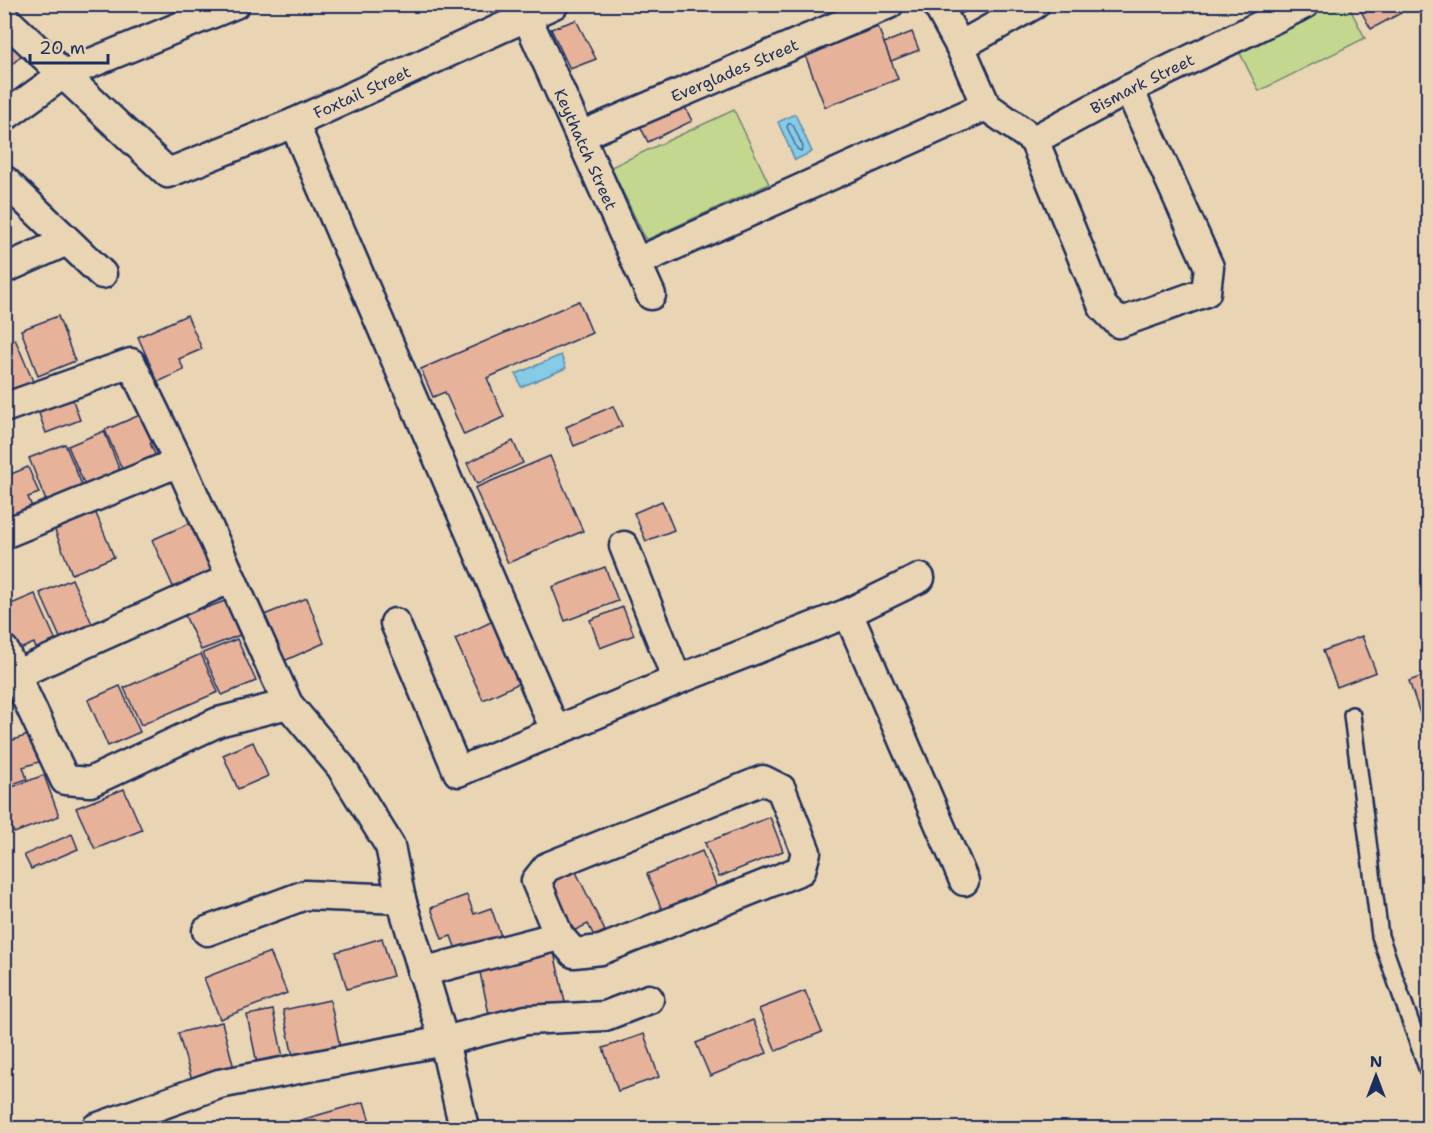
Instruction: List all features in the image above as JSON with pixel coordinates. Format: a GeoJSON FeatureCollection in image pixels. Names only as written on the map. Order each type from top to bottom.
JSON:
{"type":"FeatureCollection","features":[{"type":"Feature","properties":{"kind":"street"},"geometry":{"type":"LineString","coordinates":[[4,117],[62,75],[236,4]]}},
{"type":"Feature","properties":{"kind":"street","name":"Foxtail Street"},"geometry":{"type":"LineString","coordinates":[[62,75],[168,173],[294,123],[524,10],[554,4]]}},
{"type":"Feature","properties":{"kind":"street","name":"Everglades Street"},"geometry":{"type":"LineString","coordinates":[[580,136],[889,4]]}},
{"type":"Feature","properties":{"kind":"street"},"geometry":{"type":"LineString","coordinates":[[937,4],[960,46],[986,106],[1034,140],[1103,307],[1119,323],[1206,292],[1209,267],[1130,89]]}},
{"type":"Feature","properties":{"kind":"street"},"geometry":{"type":"LineString","coordinates":[[960,46],[1035,4]]}},
{"type":"Feature","properties":{"kind":"street","name":"Bismark Street"},"geometry":{"type":"LineString","coordinates":[[1034,140],[1130,89],[1305,4]]}},
{"type":"Feature","properties":{"kind":"street","name":"Keythatch Street"},"geometry":{"type":"LineString","coordinates":[[524,10],[651,295]]}},
{"type":"Feature","properties":{"kind":"street"},"geometry":{"type":"LineString","coordinates":[[4,18],[62,75]]}},
{"type":"Feature","properties":{"kind":"street"},"geometry":{"type":"LineString","coordinates":[[637,262],[986,106]]}},
{"type":"Feature","properties":{"kind":"street"},"geometry":{"type":"LineString","coordinates":[[294,123],[555,730]]}},
{"type":"Feature","properties":{"kind":"street"},"geometry":{"type":"LineString","coordinates":[[4,180],[102,274]]}},
{"type":"Feature","properties":{"kind":"street"},"geometry":{"type":"LineString","coordinates":[[4,270],[68,241]]}},
{"type":"Feature","properties":{"kind":"street"},"geometry":{"type":"LineString","coordinates":[[4,408],[131,363],[179,462],[288,704],[341,767],[390,846],[401,899],[444,1041],[464,1128]]}},
{"type":"Feature","properties":{"kind":"street"},"geometry":{"type":"LineString","coordinates":[[4,534],[179,462]]}},
{"type":"Feature","properties":{"kind":"street"},"geometry":{"type":"LineString","coordinates":[[624,546],[677,680]]}},
{"type":"Feature","properties":{"kind":"street"},"geometry":{"type":"LineString","coordinates":[[231,578],[10,663],[64,780],[90,782],[218,722],[288,704]]}},
{"type":"Feature","properties":{"kind":"street"},"geometry":{"type":"LineString","coordinates":[[395,623],[458,772],[677,680],[848,613],[920,578]]}},
{"type":"Feature","properties":{"kind":"street"},"geometry":{"type":"LineString","coordinates":[[848,613],[964,881]]}},
{"type":"Feature","properties":{"kind":"street"},"geometry":{"type":"LineString","coordinates":[[763,780],[781,789],[806,852],[801,870],[601,950],[574,953],[559,936],[536,881],[547,867],[763,780]]}},
{"type":"Feature","properties":{"kind":"street"},"geometry":{"type":"LineString","coordinates":[[207,931],[304,895],[401,899]]}},
{"type":"Feature","properties":{"kind":"street"},"geometry":{"type":"LineString","coordinates":[[422,972],[559,936]]}},
{"type":"Feature","properties":{"kind":"street"},"geometry":{"type":"LineString","coordinates":[[96,1128],[219,1084],[444,1041],[526,1020],[604,1016],[649,999]]}},
{"type":"Feature","properties":{"kind":"lane"},"geometry":{"type":"LineString","coordinates":[[1352,715],[1380,936],[1428,1071]]}},
{"type":"Feature","properties":{"kind":"green space"},"geometry":{"type":"Polygon","coordinates":[[[1328,5],[1348,5],[1365,38],[1259,91],[1238,49],[1328,5]]]}},
{"type":"Feature","properties":{"kind":"green space"},"geometry":{"type":"Polygon","coordinates":[[[734,110],[769,184],[646,240],[611,167],[734,110]]]}},
{"type":"Feature","properties":{"kind":"water"},"geometry":{"type":"Polygon","coordinates":[[[795,114],[812,152],[795,160],[778,122],[795,114]]]}},
{"type":"Feature","properties":{"kind":"water"},"geometry":{"type":"Polygon","coordinates":[[[561,355],[566,368],[521,387],[516,374],[561,355]]]}},
{"type":"Feature","properties":{"kind":"building"},"geometry":{"type":"Polygon","coordinates":[[[954,4],[980,4],[959,15],[954,4]]]}},
{"type":"Feature","properties":{"kind":"building"},"geometry":{"type":"Polygon","coordinates":[[[1357,4],[1396,4],[1401,13],[1371,29],[1357,4]]]}},
{"type":"Feature","properties":{"kind":"building"},"geometry":{"type":"Polygon","coordinates":[[[576,20],[596,59],[570,69],[551,29],[576,20]]]}},
{"type":"Feature","properties":{"kind":"building"},"geometry":{"type":"Polygon","coordinates":[[[878,27],[898,79],[825,107],[805,55],[878,27]]]}},
{"type":"Feature","properties":{"kind":"building"},"geometry":{"type":"Polygon","coordinates":[[[912,32],[919,50],[891,61],[884,43],[912,32]]]}},
{"type":"Feature","properties":{"kind":"building"},"geometry":{"type":"Polygon","coordinates":[[[4,33],[23,54],[4,72],[4,33]]]}},
{"type":"Feature","properties":{"kind":"building"},"geometry":{"type":"Polygon","coordinates":[[[682,101],[692,121],[648,142],[638,122],[682,101]]]}},
{"type":"Feature","properties":{"kind":"building"},"geometry":{"type":"Polygon","coordinates":[[[579,301],[592,333],[487,378],[504,417],[464,435],[445,392],[433,397],[421,369],[579,301]]]}},
{"type":"Feature","properties":{"kind":"building"},"geometry":{"type":"Polygon","coordinates":[[[187,315],[202,349],[179,359],[184,370],[158,382],[138,337],[187,315]]]}},
{"type":"Feature","properties":{"kind":"building"},"geometry":{"type":"Polygon","coordinates":[[[58,316],[75,361],[38,376],[21,330],[58,316]]]}},
{"type":"Feature","properties":{"kind":"building"},"geometry":{"type":"Polygon","coordinates":[[[15,339],[35,386],[11,396],[4,381],[4,344],[15,339]]]}},
{"type":"Feature","properties":{"kind":"building"},"geometry":{"type":"Polygon","coordinates":[[[70,392],[80,420],[46,433],[36,405],[70,392]]]}},
{"type":"Feature","properties":{"kind":"building"},"geometry":{"type":"Polygon","coordinates":[[[613,406],[622,426],[574,446],[566,427],[613,406]]]}},
{"type":"Feature","properties":{"kind":"building"},"geometry":{"type":"Polygon","coordinates":[[[142,414],[154,442],[150,443],[160,466],[127,480],[105,430],[142,414]]]}},
{"type":"Feature","properties":{"kind":"building"},"geometry":{"type":"Polygon","coordinates":[[[104,431],[124,481],[89,495],[68,446],[104,431]]]}},
{"type":"Feature","properties":{"kind":"building"},"geometry":{"type":"Polygon","coordinates":[[[513,441],[523,463],[477,484],[467,463],[513,441]]]}},
{"type":"Feature","properties":{"kind":"building"},"geometry":{"type":"Polygon","coordinates":[[[65,444],[87,497],[50,511],[29,458],[65,444]]]}},
{"type":"Feature","properties":{"kind":"building"},"geometry":{"type":"Polygon","coordinates":[[[550,456],[583,531],[508,563],[475,488],[550,456]]]}},
{"type":"Feature","properties":{"kind":"building"},"geometry":{"type":"Polygon","coordinates":[[[28,467],[39,493],[28,497],[36,517],[13,526],[4,506],[4,477],[28,467]]]}},
{"type":"Feature","properties":{"kind":"building"},"geometry":{"type":"Polygon","coordinates":[[[662,501],[674,530],[646,541],[634,513],[662,501]]]}},
{"type":"Feature","properties":{"kind":"building"},"geometry":{"type":"Polygon","coordinates":[[[95,511],[114,557],[72,574],[54,528],[95,511]]]}},
{"type":"Feature","properties":{"kind":"building"},"geometry":{"type":"Polygon","coordinates":[[[190,523],[214,576],[176,593],[152,540],[190,523]]]}},
{"type":"Feature","properties":{"kind":"building"},"geometry":{"type":"Polygon","coordinates":[[[605,567],[618,601],[565,621],[552,587],[605,567]]]}},
{"type":"Feature","properties":{"kind":"building"},"geometry":{"type":"Polygon","coordinates":[[[72,579],[94,628],[62,642],[40,593],[72,579]]]}},
{"type":"Feature","properties":{"kind":"building"},"geometry":{"type":"Polygon","coordinates":[[[35,594],[57,643],[37,652],[34,643],[15,651],[4,627],[4,607],[35,594]]]}},
{"type":"Feature","properties":{"kind":"building"},"geometry":{"type":"Polygon","coordinates":[[[307,598],[324,643],[284,661],[264,615],[307,598]]]}},
{"type":"Feature","properties":{"kind":"building"},"geometry":{"type":"Polygon","coordinates":[[[199,601],[203,609],[225,601],[240,635],[201,650],[182,609],[199,601]]]}},
{"type":"Feature","properties":{"kind":"building"},"geometry":{"type":"Polygon","coordinates":[[[623,607],[634,635],[600,648],[590,620],[623,607]]]}},
{"type":"Feature","properties":{"kind":"building"},"geometry":{"type":"Polygon","coordinates":[[[493,621],[522,682],[483,700],[455,639],[493,621]]]}},
{"type":"Feature","properties":{"kind":"building"},"geometry":{"type":"Polygon","coordinates":[[[1362,636],[1376,672],[1337,687],[1323,651],[1362,636]]]}},
{"type":"Feature","properties":{"kind":"building"},"geometry":{"type":"Polygon","coordinates":[[[237,639],[256,681],[222,695],[203,653],[237,639]]]}},
{"type":"Feature","properties":{"kind":"building"},"geometry":{"type":"Polygon","coordinates":[[[201,654],[218,692],[141,725],[124,688],[201,654]]]}},
{"type":"Feature","properties":{"kind":"building"},"geometry":{"type":"Polygon","coordinates":[[[1428,674],[1428,737],[1409,681],[1428,674]]]}},
{"type":"Feature","properties":{"kind":"building"},"geometry":{"type":"Polygon","coordinates":[[[120,686],[140,732],[108,746],[88,700],[120,686]]]}},
{"type":"Feature","properties":{"kind":"building"},"geometry":{"type":"Polygon","coordinates":[[[31,734],[42,761],[23,767],[27,779],[4,787],[4,743],[31,734]]]}},
{"type":"Feature","properties":{"kind":"building"},"geometry":{"type":"Polygon","coordinates":[[[253,742],[268,776],[238,789],[223,755],[253,742]]]}},
{"type":"Feature","properties":{"kind":"building"},"geometry":{"type":"Polygon","coordinates":[[[44,775],[59,816],[14,833],[4,809],[4,790],[44,775]]]}},
{"type":"Feature","properties":{"kind":"building"},"geometry":{"type":"Polygon","coordinates":[[[124,789],[142,830],[95,849],[76,808],[124,789]]]}},
{"type":"Feature","properties":{"kind":"building"},"geometry":{"type":"Polygon","coordinates":[[[770,817],[783,851],[719,877],[705,843],[770,817]]]}},
{"type":"Feature","properties":{"kind":"building"},"geometry":{"type":"Polygon","coordinates":[[[72,834],[78,849],[31,869],[24,855],[72,834]]]}},
{"type":"Feature","properties":{"kind":"building"},"geometry":{"type":"Polygon","coordinates":[[[702,851],[717,887],[662,910],[647,874],[702,851]]]}},
{"type":"Feature","properties":{"kind":"building"},"geometry":{"type":"Polygon","coordinates":[[[574,868],[605,931],[594,936],[588,924],[571,932],[546,881],[574,868]]]}},
{"type":"Feature","properties":{"kind":"building"},"geometry":{"type":"Polygon","coordinates":[[[467,895],[474,914],[491,908],[501,936],[457,952],[451,936],[442,939],[431,908],[467,895]]]}},
{"type":"Feature","properties":{"kind":"building"},"geometry":{"type":"Polygon","coordinates":[[[382,938],[393,976],[347,989],[336,952],[382,938]]]}},
{"type":"Feature","properties":{"kind":"building"},"geometry":{"type":"Polygon","coordinates":[[[270,952],[287,993],[220,1019],[204,978],[270,952]]]}},
{"type":"Feature","properties":{"kind":"building"},"geometry":{"type":"Polygon","coordinates":[[[554,952],[566,1007],[491,1023],[479,968],[554,952]]]}},
{"type":"Feature","properties":{"kind":"building"},"geometry":{"type":"Polygon","coordinates":[[[805,991],[822,1032],[776,1051],[759,1009],[805,991]]]}},
{"type":"Feature","properties":{"kind":"building"},"geometry":{"type":"Polygon","coordinates":[[[330,1000],[342,1056],[295,1066],[283,1010],[330,1000]]]}},
{"type":"Feature","properties":{"kind":"building"},"geometry":{"type":"Polygon","coordinates":[[[273,1010],[285,1067],[259,1073],[247,1015],[273,1010]]]}},
{"type":"Feature","properties":{"kind":"building"},"geometry":{"type":"Polygon","coordinates":[[[753,1020],[767,1053],[710,1076],[696,1043],[753,1020]]]}},
{"type":"Feature","properties":{"kind":"building"},"geometry":{"type":"Polygon","coordinates":[[[222,1022],[236,1076],[194,1087],[178,1033],[222,1022]]]}},
{"type":"Feature","properties":{"kind":"building"},"geometry":{"type":"Polygon","coordinates":[[[644,1034],[659,1077],[618,1091],[603,1048],[644,1034]]]}},
{"type":"Feature","properties":{"kind":"building"},"geometry":{"type":"Polygon","coordinates":[[[364,1102],[372,1128],[273,1128],[364,1102]]]}}]}
